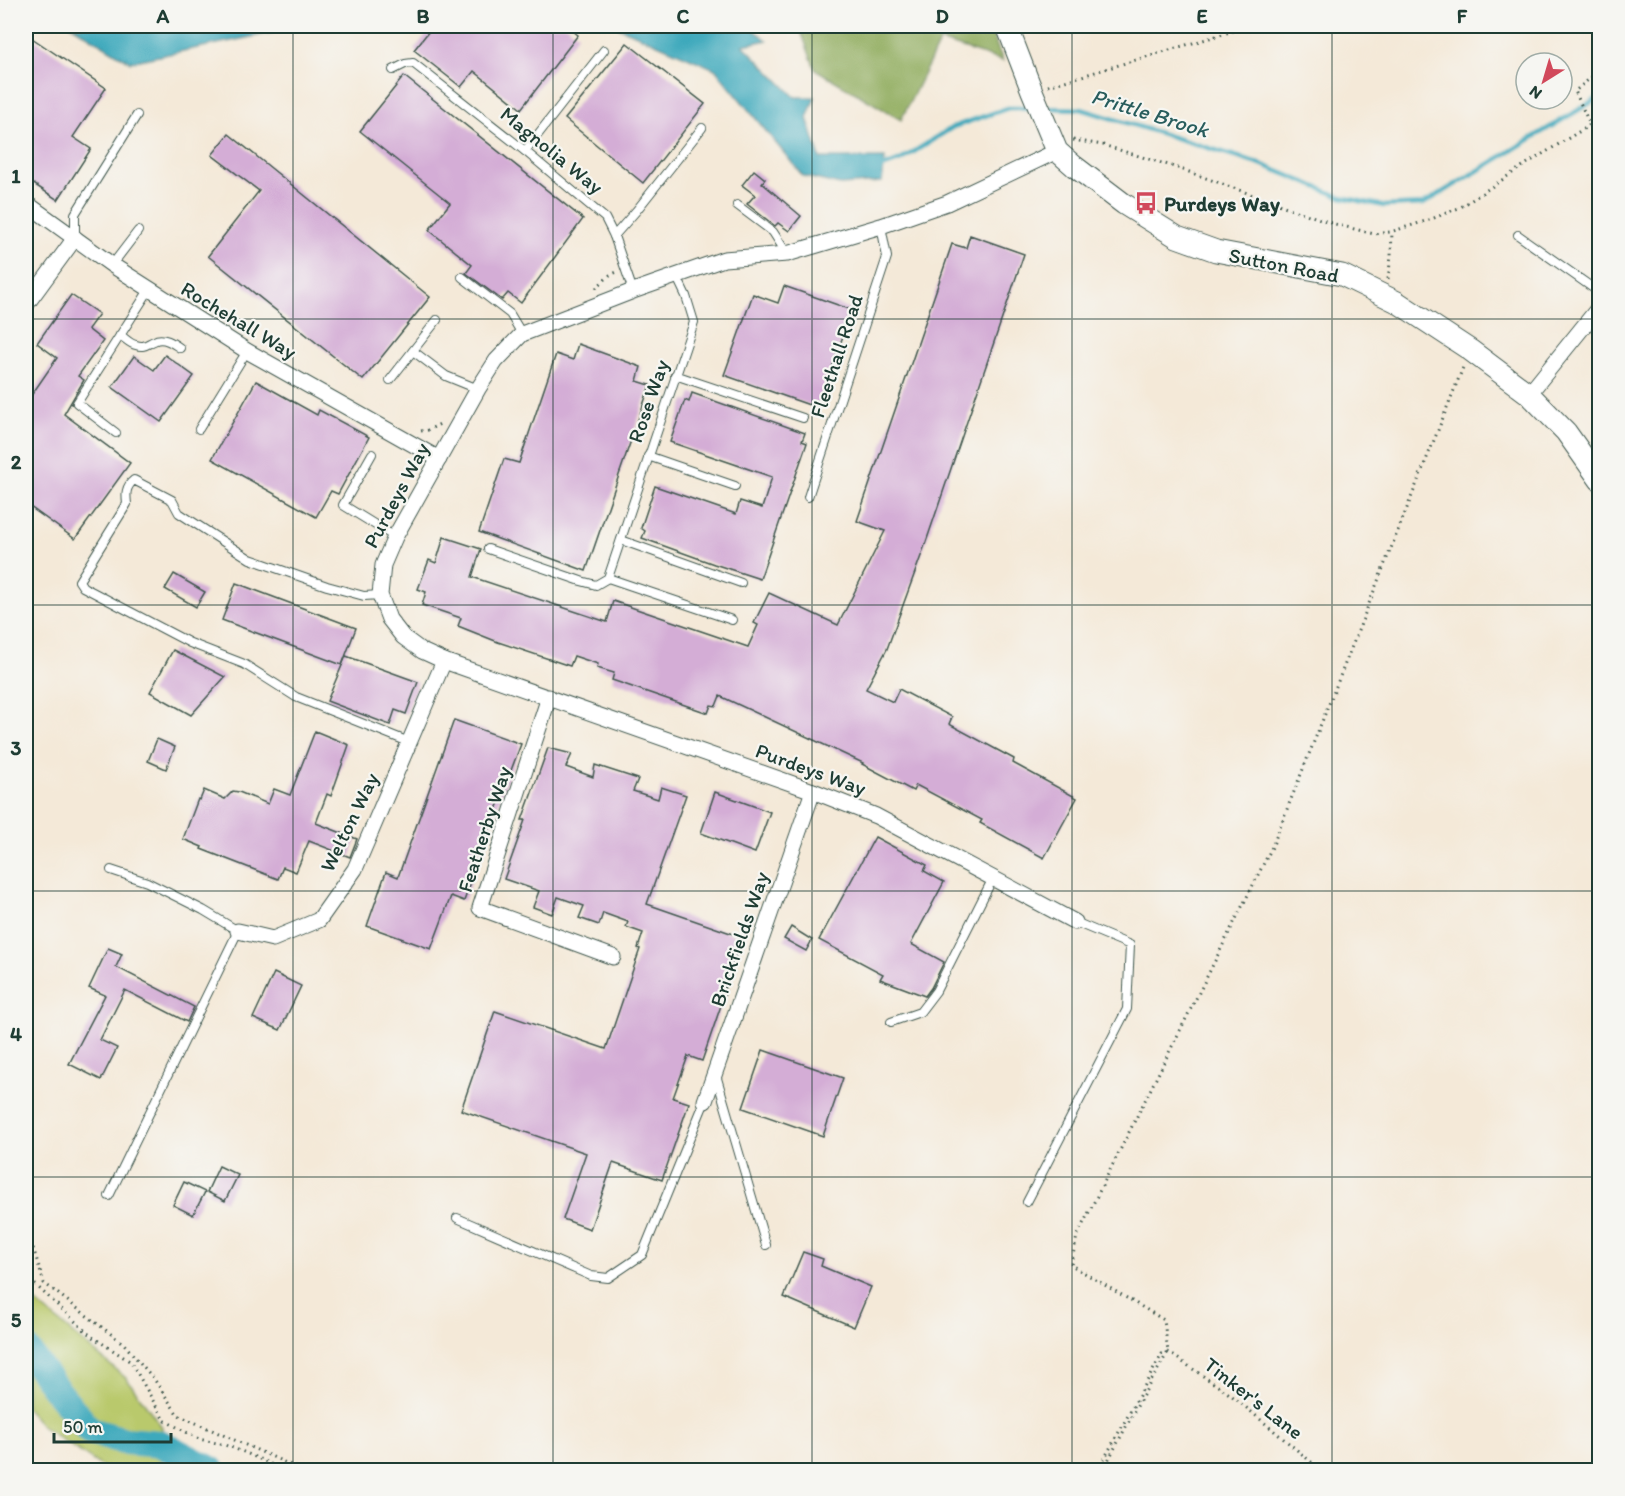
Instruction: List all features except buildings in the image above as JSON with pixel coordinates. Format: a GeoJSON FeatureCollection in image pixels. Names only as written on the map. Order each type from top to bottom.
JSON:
{"type":"FeatureCollection","features":[{"type":"Feature","properties":{"kind":"street","name":"Sutton Road"},"geometry":{"type":"LineString","coordinates":[[1007,26],[1052,139],[1074,166],[1124,204],[1177,237],[1216,251],[1342,275],[1397,302],[1470,350],[1529,394],[1566,432],[1599,480]]}},
{"type":"Feature","properties":{"kind":"street","name":"Purdeys Way"},"geometry":{"type":"LineString","coordinates":[[1052,139],[948,203],[787,254],[724,259],[522,334],[496,361],[478,389],[395,537],[383,565],[380,595],[389,619],[403,637],[422,651],[444,661],[813,791],[876,816],[1075,922]]}},
{"type":"Feature","properties":{"kind":"street","name":"Rochehall Way"},"geometry":{"type":"LineString","coordinates":[[26,203],[148,290],[247,351],[438,459]]}},
{"type":"Feature","properties":{"kind":"street"},"geometry":{"type":"LineString","coordinates":[[26,305],[75,238]]}},
{"type":"Feature","properties":{"kind":"street"},"geometry":{"type":"LineString","coordinates":[[1529,394],[1599,306]]}},
{"type":"Feature","properties":{"kind":"street","name":"Welton Way"},"geometry":{"type":"LineString","coordinates":[[238,931],[273,939],[319,920],[355,869],[444,661]]}},
{"type":"Feature","properties":{"kind":"street","name":"Featherby Way"},"geometry":{"type":"LineString","coordinates":[[549,697],[480,908],[613,957]]}},
{"type":"Feature","properties":{"kind":"street","name":"Brickfields Way"},"geometry":{"type":"LineString","coordinates":[[705,1101],[813,791]]}},
{"type":"Feature","properties":{"kind":"lane"},"geometry":{"type":"LineString","coordinates":[[525,151],[604,50]]}},
{"type":"Feature","properties":{"kind":"lane","name":"Magnolia Way"},"geometry":{"type":"LineString","coordinates":[[393,70],[413,63],[525,151],[605,218],[614,236],[633,291]]}},
{"type":"Feature","properties":{"kind":"lane"},"geometry":{"type":"LineString","coordinates":[[75,238],[75,214],[137,115]]}},
{"type":"Feature","properties":{"kind":"lane"},"geometry":{"type":"LineString","coordinates":[[614,236],[702,128]]}},
{"type":"Feature","properties":{"kind":"lane"},"geometry":{"type":"LineString","coordinates":[[737,205],[773,232],[787,254]]}},
{"type":"Feature","properties":{"kind":"lane","name":"Fleethall Road"},"geometry":{"type":"LineString","coordinates":[[808,497],[887,257],[880,226]]}},
{"type":"Feature","properties":{"kind":"lane"},"geometry":{"type":"LineString","coordinates":[[112,265],[138,231]]}},
{"type":"Feature","properties":{"kind":"lane"},"geometry":{"type":"LineString","coordinates":[[1518,235],[1599,293]]}},
{"type":"Feature","properties":{"kind":"lane","name":"Rose Way"},"geometry":{"type":"LineString","coordinates":[[608,578],[694,322],[686,296],[676,275]]}},
{"type":"Feature","properties":{"kind":"lane"},"geometry":{"type":"LineString","coordinates":[[462,277],[510,314],[522,334]]}},
{"type":"Feature","properties":{"kind":"lane"},"geometry":{"type":"LineString","coordinates":[[116,433],[77,403],[148,290]]}},
{"type":"Feature","properties":{"kind":"lane"},"geometry":{"type":"LineString","coordinates":[[390,380],[437,320]]}},
{"type":"Feature","properties":{"kind":"lane"},"geometry":{"type":"LineString","coordinates":[[120,335],[138,346],[145,346],[154,340],[162,339],[180,348]]}},
{"type":"Feature","properties":{"kind":"lane"},"geometry":{"type":"LineString","coordinates":[[200,429],[247,351]]}},
{"type":"Feature","properties":{"kind":"lane"},"geometry":{"type":"LineString","coordinates":[[413,351],[446,376],[478,389]]}},
{"type":"Feature","properties":{"kind":"lane"},"geometry":{"type":"LineString","coordinates":[[675,375],[803,418]]}},
{"type":"Feature","properties":{"kind":"lane"},"geometry":{"type":"LineString","coordinates":[[372,454],[343,505],[395,537]]}},
{"type":"Feature","properties":{"kind":"lane"},"geometry":{"type":"LineString","coordinates":[[648,456],[735,486]]}},
{"type":"Feature","properties":{"kind":"lane"},"geometry":{"type":"LineString","coordinates":[[380,595],[364,596],[327,586],[250,559],[179,513],[172,500],[134,480],[126,491],[127,504],[79,581],[83,587],[190,643],[243,664],[296,697],[409,742]]}},
{"type":"Feature","properties":{"kind":"lane"},"geometry":{"type":"LineString","coordinates":[[621,540],[741,583]]}},
{"type":"Feature","properties":{"kind":"lane"},"geometry":{"type":"LineString","coordinates":[[489,549],[588,584],[596,585],[608,578],[732,620]]}},
{"type":"Feature","properties":{"kind":"lane"},"geometry":{"type":"LineString","coordinates":[[109,1196],[238,931],[203,910],[147,882],[111,870]]}},
{"type":"Feature","properties":{"kind":"lane"},"geometry":{"type":"LineString","coordinates":[[891,1022],[920,1012],[936,991],[993,878]]}},
{"type":"Feature","properties":{"kind":"lane"},"geometry":{"type":"LineString","coordinates":[[1027,1202],[1127,1008],[1130,945],[1075,922]]}},
{"type":"Feature","properties":{"kind":"lane"},"geometry":{"type":"LineString","coordinates":[[715,1070],[766,1245]]}},
{"type":"Feature","properties":{"kind":"lane"},"geometry":{"type":"LineString","coordinates":[[457,1218],[591,1276],[608,1278],[642,1255],[705,1101]]}},
{"type":"Feature","properties":{"kind":"path"},"geometry":{"type":"LineString","coordinates":[[1032,91],[1250,26]]}},
{"type":"Feature","properties":{"kind":"path"},"geometry":{"type":"LineString","coordinates":[[1052,139],[1103,145],[1178,168],[1331,223],[1374,234],[1392,232],[1461,207],[1590,125],[1575,91],[1599,73]]}},
{"type":"Feature","properties":{"kind":"path"},"geometry":{"type":"LineString","coordinates":[[1384,296],[1391,256],[1392,232]]}},
{"type":"Feature","properties":{"kind":"path"},"geometry":{"type":"LineString","coordinates":[[595,289],[610,275],[625,268]]}},
{"type":"Feature","properties":{"kind":"path"},"geometry":{"type":"LineString","coordinates":[[1103,1470],[1168,1352],[1164,1320],[1071,1265],[1077,1236],[1272,847],[1470,350]]}},
{"type":"Feature","properties":{"kind":"path"},"geometry":{"type":"LineString","coordinates":[[418,431],[429,430],[444,422]]}},
{"type":"Feature","properties":{"kind":"path"},"geometry":{"type":"LineString","coordinates":[[26,1226],[44,1283],[123,1344],[154,1379],[178,1414],[303,1470]]}},
{"type":"Feature","properties":{"kind":"path"},"geometry":{"type":"LineString","coordinates":[[26,1263],[30,1280],[91,1336],[131,1362],[164,1420],[199,1439],[225,1445],[284,1470]]}},
{"type":"Feature","properties":{"kind":"path"},"geometry":{"type":"LineString","coordinates":[[1098,1470],[1162,1353],[1168,1352]]}},
{"type":"Feature","properties":{"kind":"path","name":"Tinker's Lane"},"geometry":{"type":"LineString","coordinates":[[1168,1352],[1231,1395],[1321,1470]]}},
{"type":"Feature","properties":{"kind":"green space"},"geometry":{"type":"Polygon","coordinates":[[[799,26],[989,26],[1003,61],[940,41],[901,120],[815,69],[799,26]]]}},
{"type":"Feature","properties":{"kind":"green space"},"geometry":{"type":"Polygon","coordinates":[[[26,1294],[127,1379],[162,1427],[161,1470],[107,1470],[43,1427],[26,1408],[26,1294]]]}},
{"type":"Feature","properties":{"kind":"water"},"geometry":{"type":"Polygon","coordinates":[[[72,26],[304,26],[130,62],[72,26]]]}},
{"type":"Feature","properties":{"kind":"water"},"geometry":{"type":"Polygon","coordinates":[[[616,26],[748,26],[767,40],[743,45],[795,97],[815,97],[807,118],[820,158],[885,158],[882,182],[840,185],[803,176],[715,69],[616,26]]]}},
{"type":"Feature","properties":{"kind":"waterway","name":"Prittle Brook"},"geometry":{"type":"LineString","coordinates":[[1045,108],[1081,109],[1258,163],[1341,197],[1384,206],[1423,204],[1600,97]]}},
{"type":"Feature","properties":{"kind":"waterway","name":"Prittle Brook"},"geometry":{"type":"LineString","coordinates":[[880,168],[901,160],[953,127],[1008,108],[1034,108]]}},
{"type":"Feature","properties":{"kind":"waterway"},"geometry":{"type":"LineString","coordinates":[[26,1349],[90,1431],[125,1441],[161,1444],[211,1470]]}},
{"type":"Feature","properties":{"kind":"place","name":"Purdeys Way"},"geometry":{"type":"Point","coordinates":[1146,203]}}]}
